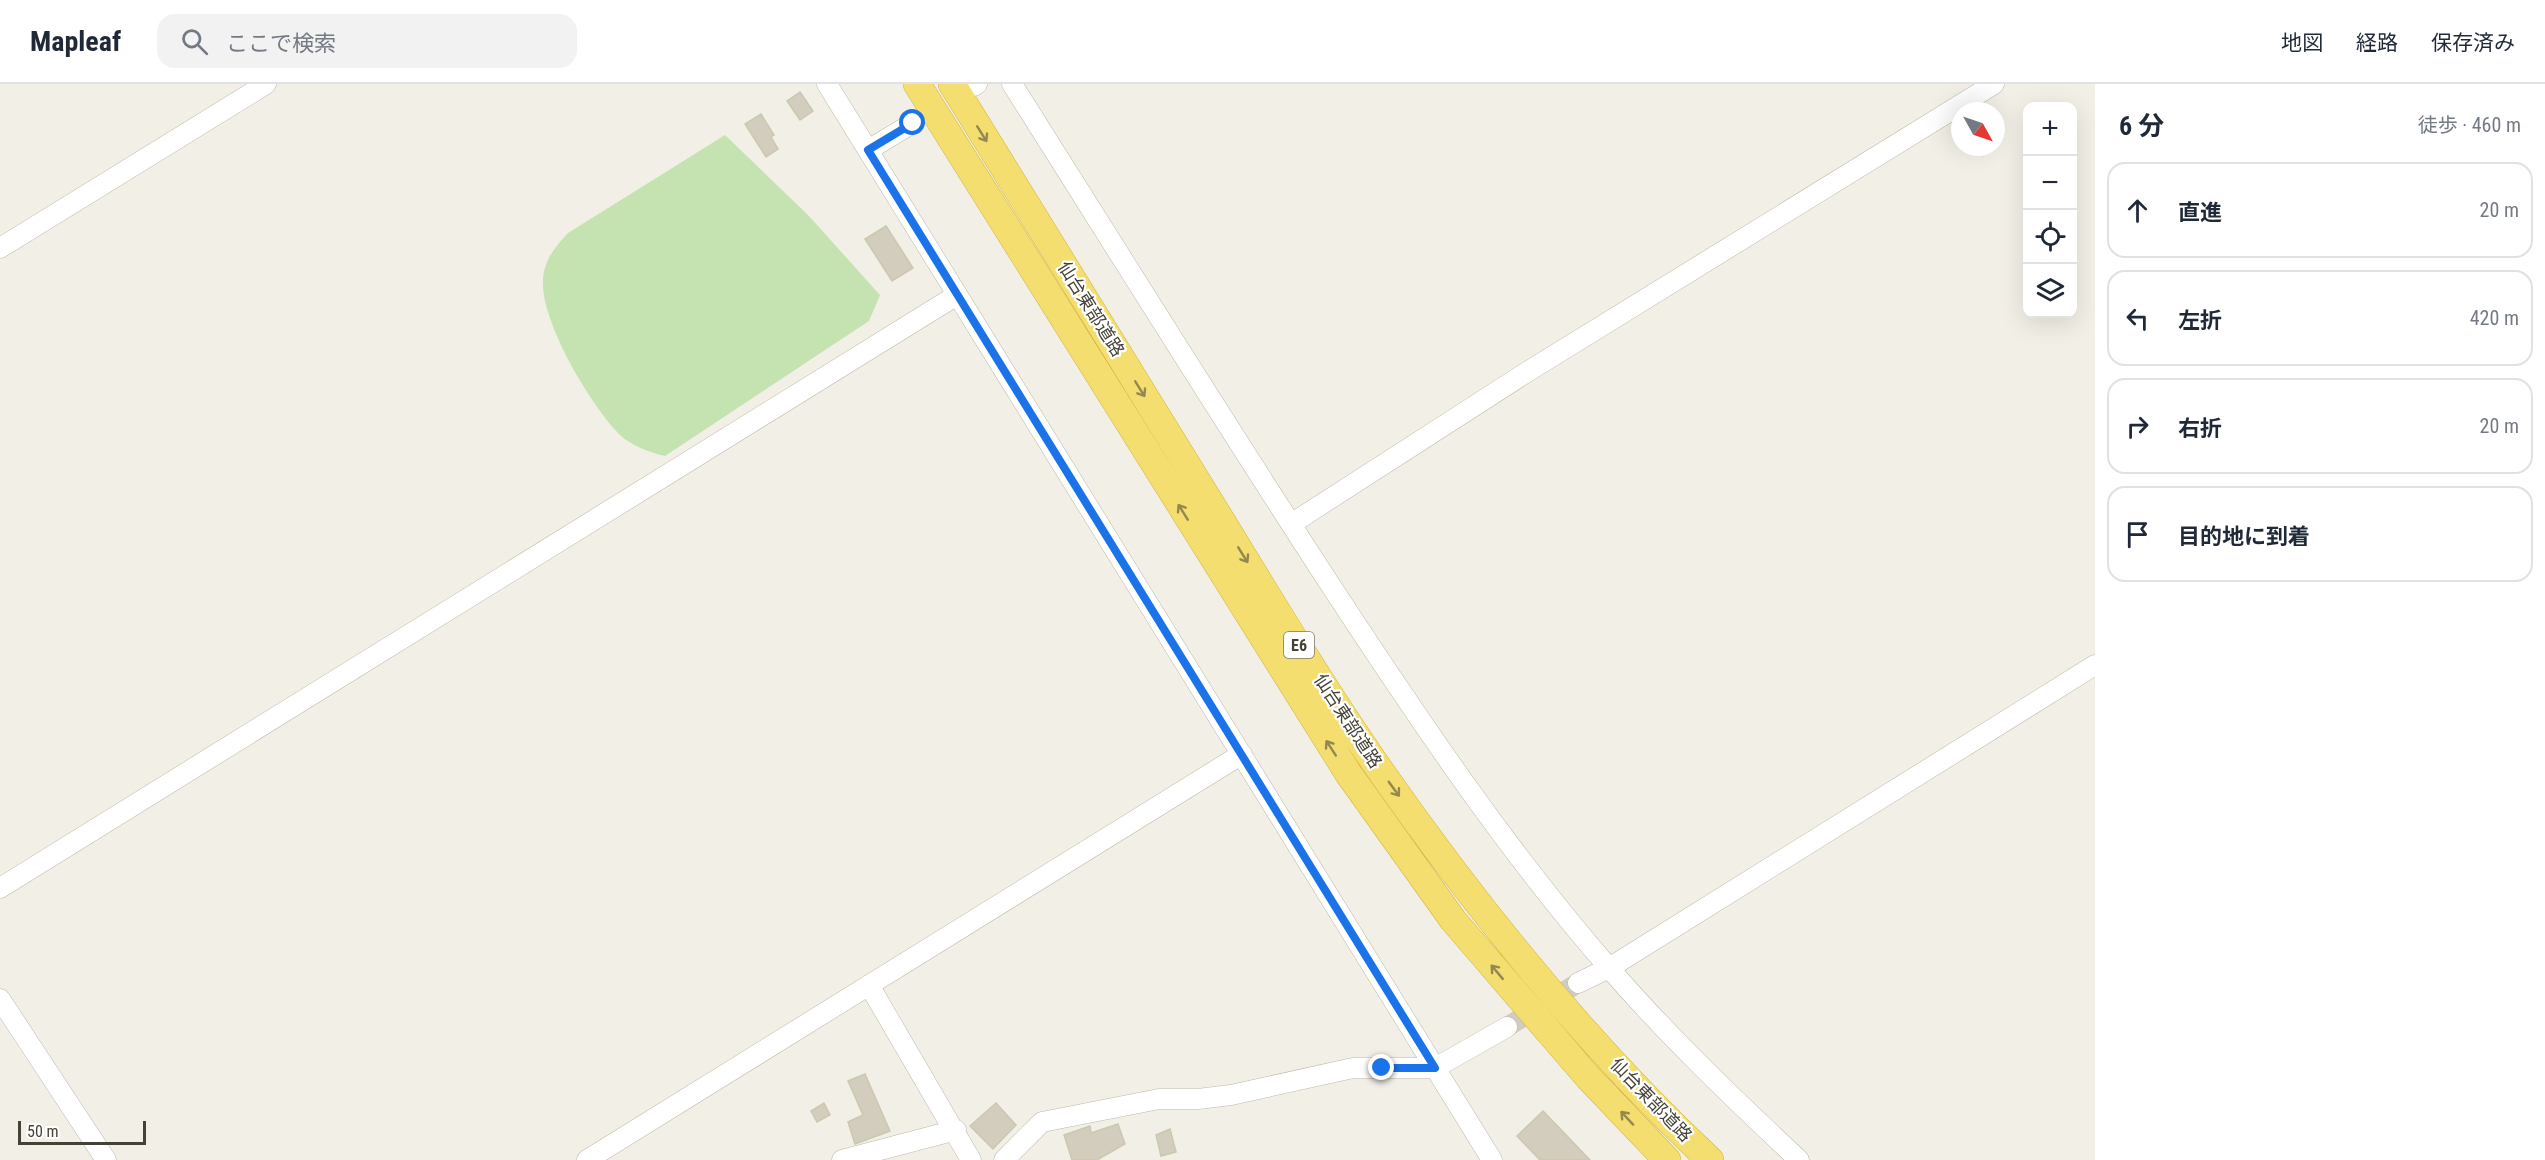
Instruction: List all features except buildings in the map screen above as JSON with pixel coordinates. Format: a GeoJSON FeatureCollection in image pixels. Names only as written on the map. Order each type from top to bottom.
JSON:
{"type":"FeatureCollection","features":[{"type":"Feature","properties":{"kind":"highway","name":"仙台東部道路"},"geometry":{"type":"LineString","coordinates":[[918,84],[1256,630],[1354,782],[1460,928],[1580,1067],[1667,1160]]}},
{"type":"Feature","properties":{"kind":"highway","name":"仙台東部道路"},"geometry":{"type":"LineString","coordinates":[[967,85],[1292,634],[1372,758],[1442,857],[1537,976],[1608,1056],[1710,1160]]}},
{"type":"Feature","properties":{"kind":"street"},"geometry":{"type":"LineString","coordinates":[[0,248],[266,84]]}},
{"type":"Feature","properties":{"kind":"street"},"geometry":{"type":"LineString","coordinates":[[827,84],[1492,1160]]}},
{"type":"Feature","properties":{"kind":"street"},"geometry":{"type":"LineString","coordinates":[[1012,84],[1291,524],[1398,688],[1503,837],[1609,968],[1685,1051],[1799,1160]]}},
{"type":"Feature","properties":{"kind":"street"},"geometry":{"type":"LineString","coordinates":[[1291,524],[1527,372],[1994,84]]}},
{"type":"Feature","properties":{"kind":"street"},"geometry":{"type":"LineString","coordinates":[[868,150],[913,123]]}},
{"type":"Feature","properties":{"kind":"street"},"geometry":{"type":"LineString","coordinates":[[0,888],[957,296]]}},
{"type":"Feature","properties":{"kind":"street"},"geometry":{"type":"LineString","coordinates":[[1578,983],[1609,968],[2095,665]]}},
{"type":"Feature","properties":{"kind":"street"},"geometry":{"type":"LineString","coordinates":[[587,1160],[1242,754]]}},
{"type":"Feature","properties":{"kind":"street"},"geometry":{"type":"LineString","coordinates":[[869,985],[956,1130],[971,1160]]}},
{"type":"Feature","properties":{"kind":"street"},"geometry":{"type":"LineString","coordinates":[[0,999],[106,1160]]}},
{"type":"Feature","properties":{"kind":"street"},"geometry":{"type":"LineString","coordinates":[[1004,1160],[1035,1126],[1042,1122],[1159,1099],[1198,1099],[1231,1095],[1353,1068],[1435,1068],[1507,1027]]}},
{"type":"Feature","properties":{"kind":"street"},"geometry":{"type":"LineString","coordinates":[[842,1160],[956,1130]]}},
{"type":"Feature","properties":{"kind":"green space"},"geometry":{"type":"Polygon","coordinates":[[[725,135],[809,216],[880,295],[869,321],[665,456],[653,453],[624,439],[595,404],[558,339],[544,297],[544,273],[551,254],[568,233],[725,135]]]}},
{"type":"Feature","properties":{"kind":"tunnel"},"geometry":{"type":"LineString","coordinates":[[1507,1027],[1578,983]]}},
{"type":"Feature","properties":{"kind":"route"},"geometry":{"type":"LineString","coordinates":[[913,123],[868,150],[1435,1068],[1382,1068]]}}]}
